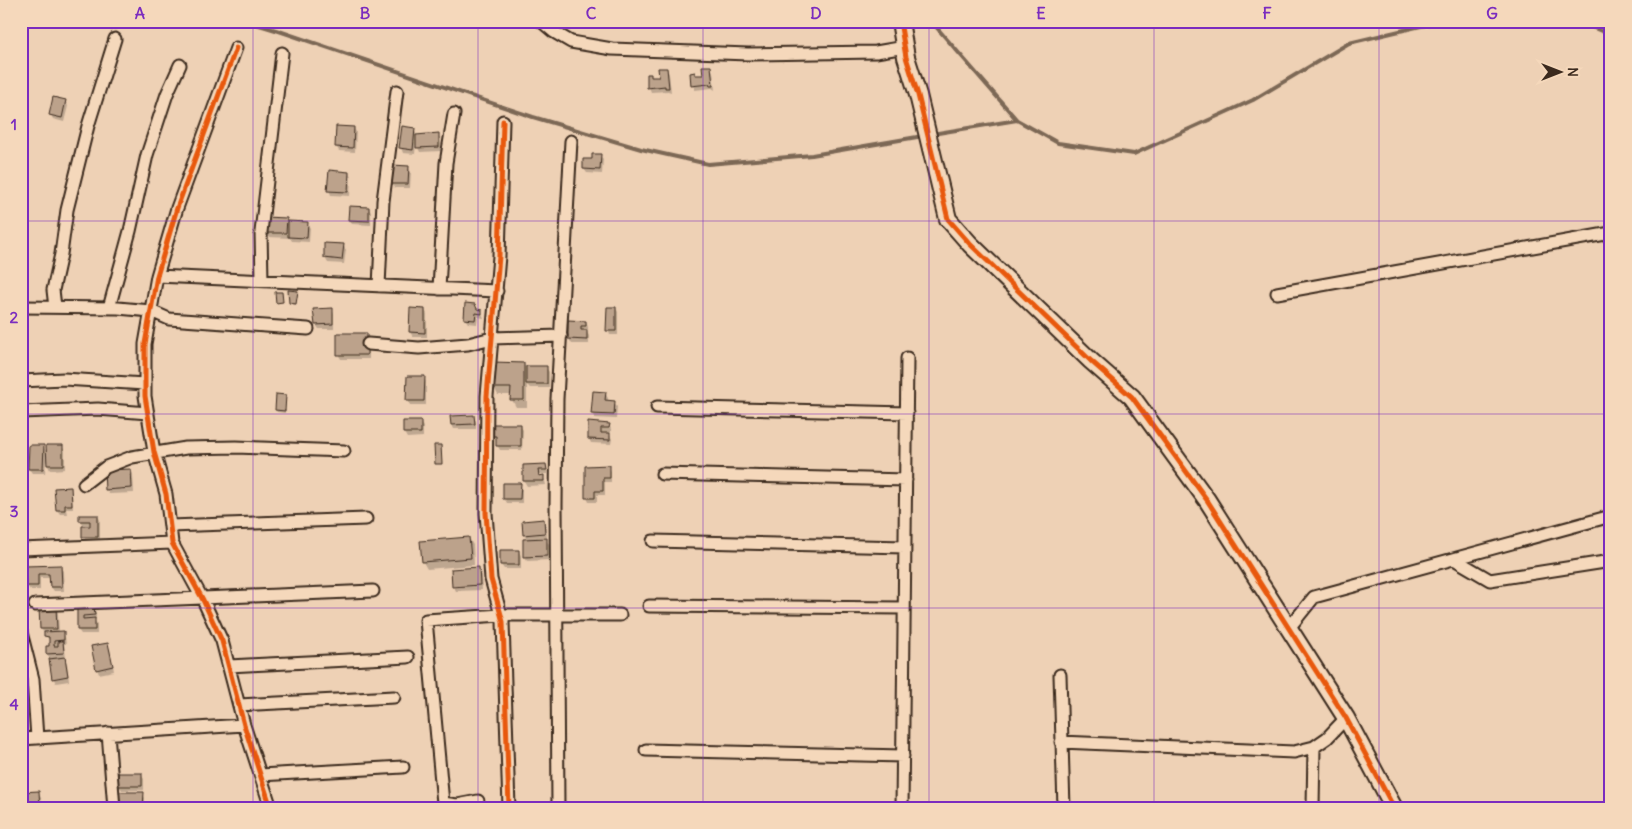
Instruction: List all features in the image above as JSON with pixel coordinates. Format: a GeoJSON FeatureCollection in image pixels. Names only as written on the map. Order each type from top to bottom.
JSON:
{"type":"FeatureCollection","features":[{"type":"Feature","properties":{"kind":"street"},"geometry":{"type":"LineString","coordinates":[[541,21],[554,32],[571,42],[612,49],[748,54],[876,52],[905,47]]}},
{"type":"Feature","properties":{"kind":"street"},"geometry":{"type":"LineString","coordinates":[[900,21],[948,219],[970,244],[1091,361],[1132,397],[1207,500],[1289,628],[1346,718],[1394,808]]}},
{"type":"Feature","properties":{"kind":"street"},"geometry":{"type":"LineString","coordinates":[[1607,21],[1611,23]]}},
{"type":"Feature","properties":{"kind":"street"},"geometry":{"type":"LineString","coordinates":[[55,307],[53,290],[68,210],[88,126],[115,39]]}},
{"type":"Feature","properties":{"kind":"street"},"geometry":{"type":"LineString","coordinates":[[236,48],[177,208],[157,276],[145,344],[145,384],[154,452],[166,494],[172,543],[204,600],[222,641],[244,725],[271,808]]}},
{"type":"Feature","properties":{"kind":"street"},"geometry":{"type":"LineString","coordinates":[[262,280],[260,232],[282,52]]}},
{"type":"Feature","properties":{"kind":"street"},"geometry":{"type":"LineString","coordinates":[[109,308],[130,231],[147,155],[180,65]]}},
{"type":"Feature","properties":{"kind":"street"},"geometry":{"type":"LineString","coordinates":[[379,286],[383,201],[397,91]]}},
{"type":"Feature","properties":{"kind":"street"},"geometry":{"type":"LineString","coordinates":[[440,289],[446,163],[454,114]]}},
{"type":"Feature","properties":{"kind":"street"},"geometry":{"type":"LineString","coordinates":[[503,121],[496,292],[487,396],[486,513],[491,579],[503,622],[509,808]]}},
{"type":"Feature","properties":{"kind":"street"},"geometry":{"type":"LineString","coordinates":[[558,808],[556,615],[557,399],[571,141]]}},
{"type":"Feature","properties":{"kind":"street"},"geometry":{"type":"LineString","coordinates":[[1277,293],[1611,233]]}},
{"type":"Feature","properties":{"kind":"street"},"geometry":{"type":"LineString","coordinates":[[157,276],[496,292]]}},
{"type":"Feature","properties":{"kind":"street"},"geometry":{"type":"LineString","coordinates":[[21,307],[109,308],[151,311],[169,319],[308,329]]}},
{"type":"Feature","properties":{"kind":"street"},"geometry":{"type":"LineString","coordinates":[[368,344],[419,348],[468,344],[492,338],[560,336]]}},
{"type":"Feature","properties":{"kind":"street"},"geometry":{"type":"LineString","coordinates":[[902,808],[907,358]]}},
{"type":"Feature","properties":{"kind":"street"},"geometry":{"type":"LineString","coordinates":[[21,381],[64,378],[145,384]]}},
{"type":"Feature","properties":{"kind":"street"},"geometry":{"type":"LineString","coordinates":[[657,407],[907,413]]}},
{"type":"Feature","properties":{"kind":"street"},"geometry":{"type":"LineString","coordinates":[[21,412],[98,409],[148,413]]}},
{"type":"Feature","properties":{"kind":"street"},"geometry":{"type":"LineString","coordinates":[[84,484],[106,467],[132,457],[154,452],[186,448],[236,447],[344,451]]}},
{"type":"Feature","properties":{"kind":"street"},"geometry":{"type":"LineString","coordinates":[[662,474],[906,480]]}},
{"type":"Feature","properties":{"kind":"street"},"geometry":{"type":"LineString","coordinates":[[1289,628],[1314,597],[1611,516]]}},
{"type":"Feature","properties":{"kind":"street"},"geometry":{"type":"LineString","coordinates":[[170,526],[366,519]]}},
{"type":"Feature","properties":{"kind":"street"},"geometry":{"type":"LineString","coordinates":[[653,541],[905,547]]}},
{"type":"Feature","properties":{"kind":"street"},"geometry":{"type":"LineString","coordinates":[[21,549],[172,543]]}},
{"type":"Feature","properties":{"kind":"street"},"geometry":{"type":"LineString","coordinates":[[1454,559],[1490,580],[1611,561]]}},
{"type":"Feature","properties":{"kind":"street"},"geometry":{"type":"LineString","coordinates":[[35,605],[373,592]]}},
{"type":"Feature","properties":{"kind":"street"},"geometry":{"type":"LineString","coordinates":[[649,606],[904,608]]}},
{"type":"Feature","properties":{"kind":"street"},"geometry":{"type":"LineString","coordinates":[[478,808],[478,801],[457,805],[443,803],[426,620],[501,615],[620,615]]}},
{"type":"Feature","properties":{"kind":"street"},"geometry":{"type":"LineString","coordinates":[[21,632],[32,679],[37,738]]}},
{"type":"Feature","properties":{"kind":"street"},"geometry":{"type":"LineString","coordinates":[[229,666],[408,657]]}},
{"type":"Feature","properties":{"kind":"street"},"geometry":{"type":"LineString","coordinates":[[1060,675],[1064,808]]}},
{"type":"Feature","properties":{"kind":"street"},"geometry":{"type":"LineString","coordinates":[[239,705],[394,696]]}},
{"type":"Feature","properties":{"kind":"street"},"geometry":{"type":"LineString","coordinates":[[1061,742],[1294,752],[1314,747],[1327,738],[1346,718]]}},
{"type":"Feature","properties":{"kind":"street"},"geometry":{"type":"LineString","coordinates":[[21,739],[244,725]]}},
{"type":"Feature","properties":{"kind":"street"},"geometry":{"type":"LineString","coordinates":[[108,733],[114,808]]}},
{"type":"Feature","properties":{"kind":"street"},"geometry":{"type":"LineString","coordinates":[[1313,808],[1314,747]]}},
{"type":"Feature","properties":{"kind":"street"},"geometry":{"type":"LineString","coordinates":[[646,750],[903,756]]}},
{"type":"Feature","properties":{"kind":"street"},"geometry":{"type":"LineString","coordinates":[[260,775],[403,767]]}},
{"type":"Feature","properties":{"kind":"building"},"geometry":{"type":"Polygon","coordinates":[[[702,66],[711,66],[713,86],[709,84],[691,86],[690,73],[695,72],[695,75],[703,75],[702,66]]]}},
{"type":"Feature","properties":{"kind":"building"},"geometry":{"type":"Polygon","coordinates":[[[658,68],[667,68],[669,88],[665,88],[665,86],[647,88],[647,74],[651,74],[651,77],[659,77],[658,68]]]}},
{"type":"Feature","properties":{"kind":"building"},"geometry":{"type":"Polygon","coordinates":[[[53,97],[66,100],[62,118],[49,115],[53,97]]]}},
{"type":"Feature","properties":{"kind":"building"},"geometry":{"type":"Polygon","coordinates":[[[336,126],[354,127],[353,148],[335,147],[336,126]]]}},
{"type":"Feature","properties":{"kind":"building"},"geometry":{"type":"Polygon","coordinates":[[[402,126],[415,128],[413,150],[399,148],[402,126]]]}},
{"type":"Feature","properties":{"kind":"building"},"geometry":{"type":"Polygon","coordinates":[[[439,133],[439,147],[416,148],[416,135],[439,133]]]}},
{"type":"Feature","properties":{"kind":"building"},"geometry":{"type":"Polygon","coordinates":[[[592,154],[601,154],[600,170],[583,169],[583,159],[592,159],[592,154]]]}},
{"type":"Feature","properties":{"kind":"building"},"geometry":{"type":"Polygon","coordinates":[[[392,165],[409,166],[408,184],[391,184],[392,165]]]}},
{"type":"Feature","properties":{"kind":"building"},"geometry":{"type":"Polygon","coordinates":[[[329,170],[349,172],[348,192],[327,191],[329,170]]]}},
{"type":"Feature","properties":{"kind":"building"},"geometry":{"type":"Polygon","coordinates":[[[349,206],[369,207],[369,221],[348,220],[349,206]]]}},
{"type":"Feature","properties":{"kind":"building"},"geometry":{"type":"Polygon","coordinates":[[[264,217],[287,218],[286,233],[264,233],[264,217]]]}},
{"type":"Feature","properties":{"kind":"building"},"geometry":{"type":"Polygon","coordinates":[[[288,221],[308,222],[307,238],[288,237],[288,221]]]}},
{"type":"Feature","properties":{"kind":"building"},"geometry":{"type":"Polygon","coordinates":[[[324,243],[344,244],[342,260],[324,258],[324,243]]]}},
{"type":"Feature","properties":{"kind":"building"},"geometry":{"type":"Polygon","coordinates":[[[288,290],[298,291],[296,304],[289,303],[288,290]]]}},
{"type":"Feature","properties":{"kind":"building"},"geometry":{"type":"Polygon","coordinates":[[[275,292],[282,292],[283,302],[276,303],[275,292]]]}},
{"type":"Feature","properties":{"kind":"building"},"geometry":{"type":"Polygon","coordinates":[[[465,303],[475,304],[477,309],[482,310],[482,314],[476,313],[475,320],[464,319],[465,303]]]}},
{"type":"Feature","properties":{"kind":"building"},"geometry":{"type":"Polygon","coordinates":[[[607,307],[616,307],[616,331],[606,331],[607,307]]]}},
{"type":"Feature","properties":{"kind":"building"},"geometry":{"type":"Polygon","coordinates":[[[333,308],[333,324],[315,325],[313,309],[333,308]]]}},
{"type":"Feature","properties":{"kind":"building"},"geometry":{"type":"Polygon","coordinates":[[[410,308],[425,309],[425,333],[409,332],[410,308]]]}},
{"type":"Feature","properties":{"kind":"building"},"geometry":{"type":"Polygon","coordinates":[[[568,320],[586,321],[586,326],[581,326],[581,330],[587,330],[587,340],[568,339],[568,320]]]}},
{"type":"Feature","properties":{"kind":"building"},"geometry":{"type":"Polygon","coordinates":[[[337,333],[367,333],[367,355],[337,355],[337,333]]]}},
{"type":"Feature","properties":{"kind":"building"},"geometry":{"type":"Polygon","coordinates":[[[493,362],[524,363],[524,400],[510,400],[511,388],[493,388],[493,362]]]}},
{"type":"Feature","properties":{"kind":"building"},"geometry":{"type":"Polygon","coordinates":[[[526,366],[547,366],[547,384],[526,384],[526,366]]]}},
{"type":"Feature","properties":{"kind":"building"},"geometry":{"type":"Polygon","coordinates":[[[407,376],[425,376],[424,401],[406,401],[407,376]]]}},
{"type":"Feature","properties":{"kind":"building"},"geometry":{"type":"Polygon","coordinates":[[[593,391],[606,392],[605,400],[615,401],[614,415],[591,414],[593,391]]]}},
{"type":"Feature","properties":{"kind":"building"},"geometry":{"type":"Polygon","coordinates":[[[276,394],[286,395],[285,411],[275,410],[276,394]]]}},
{"type":"Feature","properties":{"kind":"building"},"geometry":{"type":"Polygon","coordinates":[[[474,415],[475,424],[451,425],[450,416],[474,415]]]}},
{"type":"Feature","properties":{"kind":"building"},"geometry":{"type":"Polygon","coordinates":[[[403,421],[421,421],[421,433],[403,433],[403,421]]]}},
{"type":"Feature","properties":{"kind":"building"},"geometry":{"type":"Polygon","coordinates":[[[588,422],[610,424],[609,428],[601,428],[601,433],[610,433],[610,440],[588,439],[588,422]]]}},
{"type":"Feature","properties":{"kind":"building"},"geometry":{"type":"Polygon","coordinates":[[[492,424],[521,424],[521,446],[496,446],[496,436],[492,436],[492,424]]]}},
{"type":"Feature","properties":{"kind":"building"},"geometry":{"type":"Polygon","coordinates":[[[29,445],[44,445],[43,469],[28,469],[29,445]]]}},
{"type":"Feature","properties":{"kind":"building"},"geometry":{"type":"Polygon","coordinates":[[[46,445],[63,445],[63,465],[47,465],[46,445]]]}},
{"type":"Feature","properties":{"kind":"building"},"geometry":{"type":"Polygon","coordinates":[[[434,445],[441,445],[442,464],[435,464],[434,445]]]}},
{"type":"Feature","properties":{"kind":"building"},"geometry":{"type":"Polygon","coordinates":[[[546,464],[547,470],[538,470],[539,476],[544,475],[544,481],[523,481],[523,465],[546,464]]]}},
{"type":"Feature","properties":{"kind":"building"},"geometry":{"type":"Polygon","coordinates":[[[610,465],[610,478],[603,478],[603,491],[595,491],[595,498],[585,498],[585,466],[610,465]]]}},
{"type":"Feature","properties":{"kind":"building"},"geometry":{"type":"Polygon","coordinates":[[[131,469],[132,488],[105,490],[104,470],[131,469]]]}},
{"type":"Feature","properties":{"kind":"building"},"geometry":{"type":"Polygon","coordinates":[[[503,483],[521,483],[520,499],[503,499],[503,483]]]}},
{"type":"Feature","properties":{"kind":"building"},"geometry":{"type":"Polygon","coordinates":[[[71,487],[72,505],[65,505],[65,510],[56,510],[54,488],[71,487]]]}},
{"type":"Feature","properties":{"kind":"building"},"geometry":{"type":"Polygon","coordinates":[[[79,515],[98,515],[98,537],[82,537],[82,526],[90,526],[90,521],[79,521],[79,515]]]}},
{"type":"Feature","properties":{"kind":"building"},"geometry":{"type":"Polygon","coordinates":[[[544,519],[545,533],[523,535],[522,521],[544,519]]]}},
{"type":"Feature","properties":{"kind":"building"},"geometry":{"type":"Polygon","coordinates":[[[469,537],[471,558],[422,562],[420,541],[469,537]]]}},
{"type":"Feature","properties":{"kind":"building"},"geometry":{"type":"Polygon","coordinates":[[[547,538],[547,556],[523,557],[523,539],[547,538]]]}},
{"type":"Feature","properties":{"kind":"building"},"geometry":{"type":"Polygon","coordinates":[[[500,550],[519,550],[519,565],[500,565],[500,550]]]}},
{"type":"Feature","properties":{"kind":"building"},"geometry":{"type":"Polygon","coordinates":[[[61,565],[62,587],[50,587],[49,574],[38,574],[38,586],[26,586],[25,566],[61,565]]]}},
{"type":"Feature","properties":{"kind":"building"},"geometry":{"type":"Polygon","coordinates":[[[479,567],[480,585],[452,587],[451,569],[479,567]]]}},
{"type":"Feature","properties":{"kind":"building"},"geometry":{"type":"Polygon","coordinates":[[[39,607],[56,607],[57,629],[40,629],[39,607]]]}},
{"type":"Feature","properties":{"kind":"building"},"geometry":{"type":"Polygon","coordinates":[[[77,607],[94,607],[95,615],[83,616],[83,619],[95,618],[95,630],[77,630],[77,607]]]}},
{"type":"Feature","properties":{"kind":"building"},"geometry":{"type":"Polygon","coordinates":[[[64,631],[64,640],[54,641],[54,646],[58,646],[58,641],[63,641],[64,653],[46,654],[46,646],[49,646],[49,637],[44,636],[44,632],[64,631]]]}},
{"type":"Feature","properties":{"kind":"building"},"geometry":{"type":"Polygon","coordinates":[[[108,643],[113,666],[96,670],[91,646],[108,643]]]}},
{"type":"Feature","properties":{"kind":"building"},"geometry":{"type":"Polygon","coordinates":[[[65,657],[68,676],[52,679],[49,659],[65,657]]]}},
{"type":"Feature","properties":{"kind":"building"},"geometry":{"type":"Polygon","coordinates":[[[118,773],[142,773],[142,786],[118,786],[118,773]]]}},
{"type":"Feature","properties":{"kind":"building"},"geometry":{"type":"Polygon","coordinates":[[[39,791],[40,808],[22,808],[21,792],[39,791]]]}},
{"type":"Feature","properties":{"kind":"building"},"geometry":{"type":"Polygon","coordinates":[[[119,792],[144,792],[143,808],[119,808],[119,792]]]}},
{"type":"Feature","properties":{"kind":"waterway"},"geometry":{"type":"LineString","coordinates":[[246,21],[533,117],[641,149],[708,164],[812,155],[923,136]]}},
{"type":"Feature","properties":{"kind":"waterway"},"geometry":{"type":"LineString","coordinates":[[931,21],[1017,120]]}},
{"type":"Feature","properties":{"kind":"waterway"},"geometry":{"type":"LineString","coordinates":[[932,134],[1017,120],[1058,143],[1134,154],[1253,100],[1349,43],[1442,21]]}},
{"type":"Feature","properties":{"kind":"waterway"},"geometry":{"type":"LineString","coordinates":[[1577,21],[1611,35]]}},
{"type":"Feature","properties":{"kind":"cycle path"},"geometry":{"type":"LineString","coordinates":[[900,21],[906,57],[918,95],[948,219],[970,244],[1091,361],[1132,397],[1207,500],[1346,718],[1394,808]]}},
{"type":"Feature","properties":{"kind":"cycle path"},"geometry":{"type":"LineString","coordinates":[[236,48],[177,208],[157,276],[145,344],[145,396],[154,452],[166,494],[172,543],[203,600],[222,641],[244,725],[271,808]]}},
{"type":"Feature","properties":{"kind":"cycle path"},"geometry":{"type":"LineString","coordinates":[[503,121],[499,256],[487,396],[486,513],[491,579],[503,622],[509,808]]}}]}
